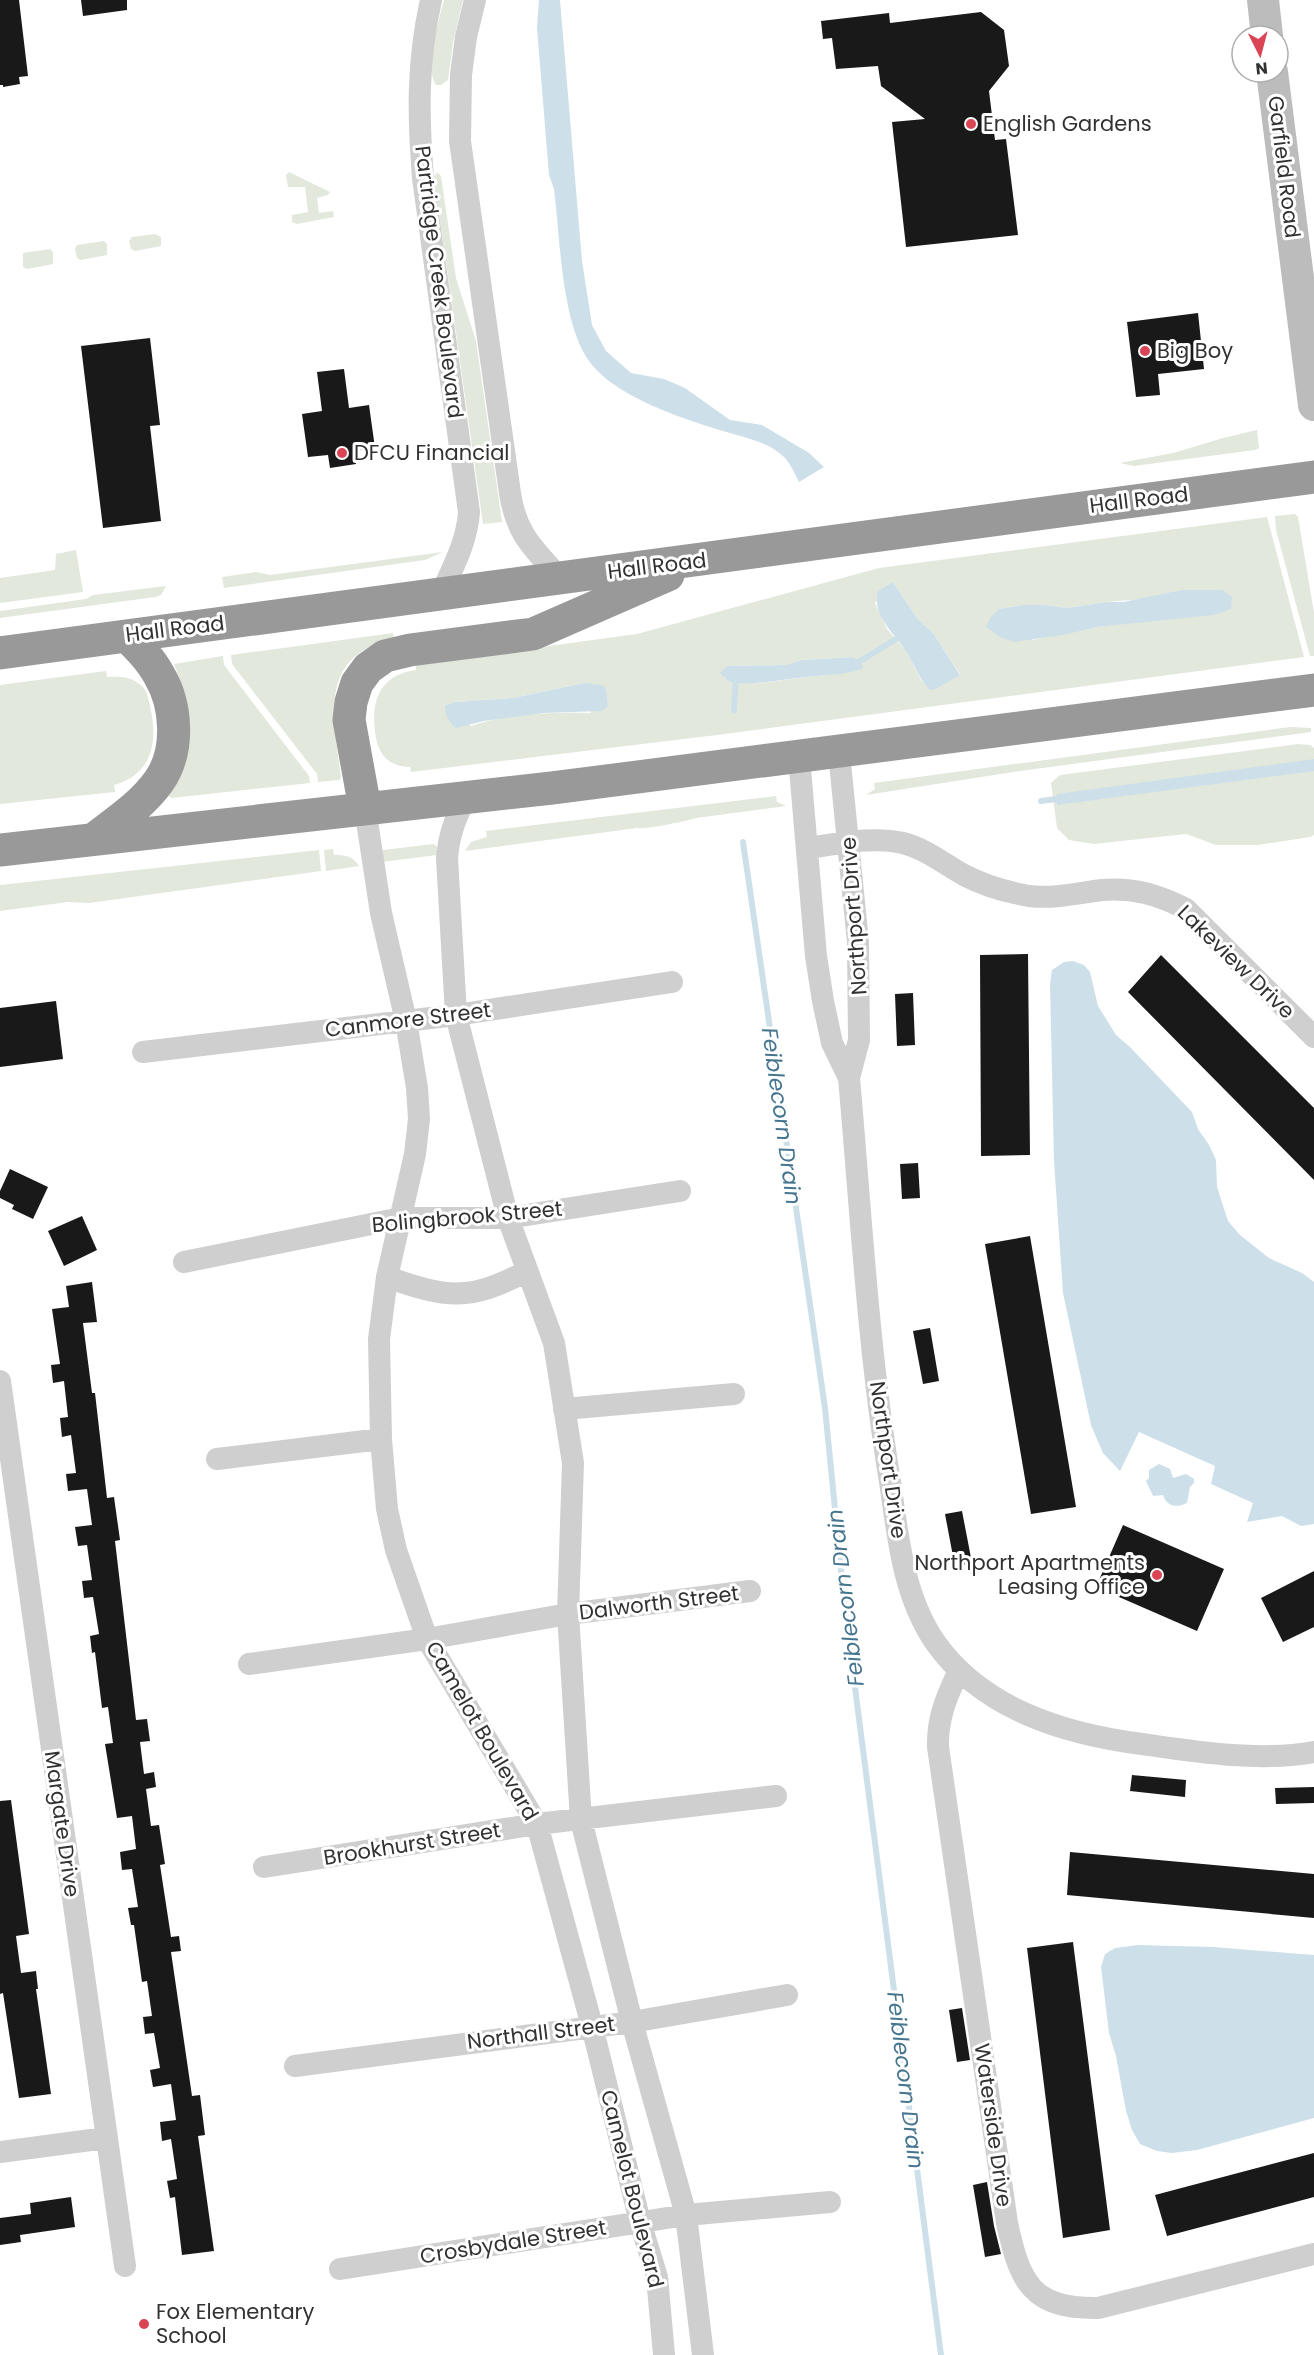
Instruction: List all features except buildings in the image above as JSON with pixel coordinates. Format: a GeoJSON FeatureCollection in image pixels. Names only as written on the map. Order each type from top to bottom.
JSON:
{"type":"FeatureCollection","features":[{"type":"Feature","properties":{"kind":"highway","name":"Hall Road"},"geometry":{"type":"LineString","coordinates":[[0,653],[1314,477]]}},
{"type":"Feature","properties":{"kind":"highway"},"geometry":{"type":"LineString","coordinates":[[365,808],[349,720],[357,682],[368,668],[385,656],[410,650],[533,634],[702,560]]}},
{"type":"Feature","properties":{"kind":"highway"},"geometry":{"type":"LineString","coordinates":[[93,840],[137,806],[157,784],[168,763],[173,740],[168,692],[144,653],[126,636]]}},
{"type":"Feature","properties":{"kind":"highway"},"geometry":{"type":"LineString","coordinates":[[0,850],[466,798],[839,753],[1314,690]]}},
{"type":"Feature","properties":{"kind":"main road"},"geometry":{"type":"LineString","coordinates":[[1263,0],[1266,24]]}},
{"type":"Feature","properties":{"kind":"main road","name":"Garfield Road"},"geometry":{"type":"LineString","coordinates":[[1274,84],[1314,405]]}},
{"type":"Feature","properties":{"kind":"street","name":"Partridge Creek Boulevard"},"geometry":{"type":"LineString","coordinates":[[431,0],[418,85],[420,143],[469,512],[468,531],[462,549],[441,594]]}},
{"type":"Feature","properties":{"kind":"street","name":"Partridge Creek Boulevard"},"geometry":{"type":"LineString","coordinates":[[475,0],[466,37],[461,75],[460,141],[510,493],[517,525],[526,540],[560,578]]}},
{"type":"Feature","properties":{"kind":"street","name":"Northport Drive"},"geometry":{"type":"LineString","coordinates":[[839,753],[850,842],[860,985],[859,1040],[849,1078],[882,1433],[903,1566],[914,1602],[936,1642],[958,1670],[987,1694],[1041,1721],[1090,1735],[1164,1748],[1270,1756],[1314,1752]]}},
{"type":"Feature","properties":{"kind":"street","name":"Northport Drive"},"geometry":{"type":"LineString","coordinates":[[799,757],[816,956],[823,1002],[832,1042],[849,1078]]}},
{"type":"Feature","properties":{"kind":"street","name":"Camelot Boulevard"},"geometry":{"type":"LineString","coordinates":[[466,798],[454,820],[448,841],[447,858],[456,1015],[508,1218],[554,1343],[573,1463],[568,1614],[581,1820],[632,2022],[686,2215],[703,2355]]}},
{"type":"Feature","properties":{"kind":"street","name":"Camelot Boulevard"},"geometry":{"type":"LineString","coordinates":[[365,808],[381,913],[406,1021],[417,1088],[419,1119],[415,1154],[387,1277],[379,1339],[381,1439],[387,1509],[396,1550],[427,1639],[537,1824],[592,2026],[640,2222],[657,2277],[664,2355]]}},
{"type":"Feature","properties":{"kind":"street","name":"Lakeview Drive"},"geometry":{"type":"LineString","coordinates":[[807,848],[850,842],[903,843],[919,849],[983,884],[1014,893],[1053,897],[1103,890],[1124,890],[1146,892],[1166,899],[1186,909],[1314,1037]]}},
{"type":"Feature","properties":{"kind":"street","name":"Canmore Street"},"geometry":{"type":"LineString","coordinates":[[143,1052],[456,1015],[672,982]]}},
{"type":"Feature","properties":{"kind":"street","name":"Bolingbrook Street"},"geometry":{"type":"LineString","coordinates":[[184,1262],[401,1218],[508,1218],[680,1191]]}},
{"type":"Feature","properties":{"kind":"street"},"geometry":{"type":"LineString","coordinates":[[387,1277],[429,1291],[454,1295],[477,1292],[500,1285],[527,1271]]}},
{"type":"Feature","properties":{"kind":"street","name":"Margate Drive"},"geometry":{"type":"LineString","coordinates":[[0,1381],[125,2266]]}},
{"type":"Feature","properties":{"kind":"street"},"geometry":{"type":"LineString","coordinates":[[564,1409],[734,1394]]}},
{"type":"Feature","properties":{"kind":"street"},"geometry":{"type":"LineString","coordinates":[[216,1459],[381,1439]]}},
{"type":"Feature","properties":{"kind":"street","name":"Dalworth Street"},"geometry":{"type":"LineString","coordinates":[[568,1614],[750,1591]]}},
{"type":"Feature","properties":{"kind":"street"},"geometry":{"type":"LineString","coordinates":[[249,1664],[427,1639],[568,1614]]}},
{"type":"Feature","properties":{"kind":"street","name":"Waterside Drive"},"geometry":{"type":"LineString","coordinates":[[958,1670],[941,1709],[937,1729],[938,1747],[1007,2223],[1014,2256],[1022,2274],[1033,2290],[1052,2303],[1073,2308],[1098,2308],[1314,2254]]}},
{"type":"Feature","properties":{"kind":"street","name":"Brookhurst Street"},"geometry":{"type":"LineString","coordinates":[[264,1867],[537,1824],[776,1796]]}},
{"type":"Feature","properties":{"kind":"street","name":"Northall Street"},"geometry":{"type":"LineString","coordinates":[[295,2066],[632,2022],[787,1995]]}},
{"type":"Feature","properties":{"kind":"street"},"geometry":{"type":"LineString","coordinates":[[0,2152],[106,2138]]}},
{"type":"Feature","properties":{"kind":"street","name":"Crosbydale Street"},"geometry":{"type":"LineString","coordinates":[[339,2269],[686,2215],[830,2202]]}},
{"type":"Feature","properties":{"kind":"shaded area"},"geometry":{"type":"Polygon","coordinates":[[[444,0],[463,0],[453,43],[448,80],[441,85],[436,85],[431,67],[432,56],[444,0]]]}},
{"type":"Feature","properties":{"kind":"shaded area"},"geometry":{"type":"Polygon","coordinates":[[[539,0],[560,0],[582,261],[592,325],[606,351],[631,373],[664,379],[685,388],[730,420],[762,425],[809,453],[824,467],[799,482],[785,458],[778,452],[756,441],[687,419],[647,403],[610,382],[585,355],[577,338],[566,297],[554,189],[549,175],[537,28],[539,0]]]}},
{"type":"Feature","properties":{"kind":"shaded area"},"geometry":{"type":"Polygon","coordinates":[[[289,172],[330,192],[328,195],[317,198],[319,213],[333,211],[334,217],[297,224],[292,222],[292,215],[308,212],[305,187],[288,187],[286,175],[289,172]]]}},
{"type":"Feature","properties":{"kind":"shaded area"},"geometry":{"type":"Polygon","coordinates":[[[437,172],[441,176],[456,278],[476,341],[502,522],[483,524],[434,177],[437,172]]]}},
{"type":"Feature","properties":{"kind":"shaded area"},"geometry":{"type":"Polygon","coordinates":[[[155,234],[161,237],[161,246],[135,251],[131,249],[129,241],[132,237],[155,234]]]}},
{"type":"Feature","properties":{"kind":"shaded area"},"geometry":{"type":"Polygon","coordinates":[[[104,241],[107,244],[107,255],[81,260],[77,258],[75,249],[77,245],[104,241]]]}},
{"type":"Feature","properties":{"kind":"shaded area"},"geometry":{"type":"Polygon","coordinates":[[[50,249],[53,252],[53,264],[27,269],[23,267],[23,253],[50,249]]]}},
{"type":"Feature","properties":{"kind":"shaded area"},"geometry":{"type":"Polygon","coordinates":[[[1257,430],[1259,448],[1255,450],[1134,466],[1120,463],[1173,453],[1257,430]]]}},
{"type":"Feature","properties":{"kind":"shaded area"},"geometry":{"type":"Polygon","coordinates":[[[1295,514],[1298,517],[1314,613],[1314,656],[1310,656],[1276,530],[1275,516],[1295,514]]]}},
{"type":"Feature","properties":{"kind":"shaded area"},"geometry":{"type":"Polygon","coordinates":[[[1267,517],[1304,657],[725,734],[411,772],[410,767],[390,761],[378,747],[374,720],[380,691],[394,677],[416,670],[416,664],[637,634],[879,568],[1267,517]],[[893,582],[887,586],[875,603],[887,629],[906,651],[921,680],[934,690],[960,674],[934,634],[917,618],[893,582]],[[1182,590],[1144,599],[1067,608],[1022,605],[999,609],[1033,640],[1097,627],[1178,617],[1196,617],[1223,590],[1182,590]],[[851,657],[802,660],[786,665],[727,666],[723,675],[724,678],[734,681],[754,683],[833,675],[848,671],[851,657]],[[584,683],[513,698],[455,702],[445,705],[471,726],[500,718],[530,714],[591,713],[584,683]]]}},
{"type":"Feature","properties":{"kind":"shaded area"},"geometry":{"type":"Polygon","coordinates":[[[76,550],[83,592],[0,603],[0,578],[55,570],[56,554],[76,550]]]}},
{"type":"Feature","properties":{"kind":"shaded area"},"geometry":{"type":"Polygon","coordinates":[[[443,552],[425,560],[224,588],[222,577],[256,572],[270,575],[443,552]]]}},
{"type":"Feature","properties":{"kind":"shaded area"},"geometry":{"type":"Polygon","coordinates":[[[893,582],[917,618],[934,634],[960,675],[934,690],[929,689],[922,680],[907,653],[881,616],[877,600],[878,591],[893,582]]]}},
{"type":"Feature","properties":{"kind":"shaded area"},"geometry":{"type":"Polygon","coordinates":[[[166,586],[161,595],[155,597],[0,618],[0,611],[86,599],[93,595],[166,586]]]}},
{"type":"Feature","properties":{"kind":"shaded area"},"geometry":{"type":"Polygon","coordinates":[[[1182,590],[1223,590],[1232,597],[1231,609],[1214,615],[1097,627],[1063,635],[1014,642],[1000,637],[986,627],[990,618],[999,609],[1022,605],[1067,608],[1106,602],[1123,602],[1182,590]]]}},
{"type":"Feature","properties":{"kind":"shaded area"},"geometry":{"type":"Polygon","coordinates":[[[393,633],[394,639],[369,647],[352,659],[341,675],[334,713],[341,778],[318,782],[317,774],[232,664],[231,655],[393,633]]]}},
{"type":"Feature","properties":{"kind":"shaded area"},"geometry":{"type":"Polygon","coordinates":[[[223,656],[224,665],[309,776],[310,783],[171,798],[169,796],[181,683],[174,664],[223,656]]]}},
{"type":"Feature","properties":{"kind":"shaded area"},"geometry":{"type":"Polygon","coordinates":[[[851,657],[863,666],[862,669],[841,674],[753,683],[733,682],[720,673],[727,666],[786,665],[802,660],[851,657]]]}},
{"type":"Feature","properties":{"kind":"shaded area"},"geometry":{"type":"Polygon","coordinates":[[[106,671],[107,677],[129,678],[146,691],[153,720],[152,747],[148,760],[129,779],[114,785],[115,792],[0,804],[0,685],[106,671]]]}},
{"type":"Feature","properties":{"kind":"shaded area"},"geometry":{"type":"Polygon","coordinates":[[[584,683],[602,685],[606,689],[608,706],[602,711],[544,713],[484,721],[456,728],[449,721],[446,712],[445,705],[455,702],[513,698],[584,683]]]}},
{"type":"Feature","properties":{"kind":"shaded area"},"geometry":{"type":"Polygon","coordinates":[[[1290,727],[1311,728],[1311,732],[1020,771],[866,795],[875,789],[874,783],[1290,727]]]}},
{"type":"Feature","properties":{"kind":"shaded area"},"geometry":{"type":"Polygon","coordinates":[[[1298,744],[1310,745],[1314,748],[1314,835],[1310,837],[1258,845],[1216,845],[1186,834],[1094,844],[1069,840],[1057,828],[1051,783],[1060,775],[1298,744]]]}},
{"type":"Feature","properties":{"kind":"shaded area"},"geometry":{"type":"Polygon","coordinates":[[[1314,759],[1314,771],[1057,805],[1057,794],[1314,759]]]}},
{"type":"Feature","properties":{"kind":"shaded area"},"geometry":{"type":"Polygon","coordinates":[[[776,796],[777,802],[786,806],[696,818],[648,828],[465,851],[471,842],[487,837],[486,831],[776,796]]]}},
{"type":"Feature","properties":{"kind":"shaded area"},"geometry":{"type":"Polygon","coordinates":[[[434,844],[437,847],[437,855],[382,862],[381,852],[383,850],[434,844]]]}},
{"type":"Feature","properties":{"kind":"shaded area"},"geometry":{"type":"Polygon","coordinates":[[[333,849],[334,855],[348,857],[359,866],[326,871],[324,850],[333,849]]]}},
{"type":"Feature","properties":{"kind":"shaded area"},"geometry":{"type":"Polygon","coordinates":[[[319,850],[321,871],[89,903],[68,902],[0,911],[0,885],[319,850]]]}},
{"type":"Feature","properties":{"kind":"shaded area"},"geometry":{"type":"Polygon","coordinates":[[[1073,961],[1084,965],[1090,972],[1098,1006],[1116,1035],[1192,1112],[1198,1129],[1216,1160],[1217,1187],[1228,1221],[1240,1235],[1269,1258],[1302,1273],[1314,1282],[1314,1524],[1301,1526],[1282,1516],[1247,1522],[1253,1503],[1211,1484],[1215,1466],[1139,1432],[1120,1471],[1103,1453],[1091,1425],[1063,1293],[1054,1161],[1050,984],[1052,970],[1064,962],[1073,961]]]}},
{"type":"Feature","properties":{"kind":"shaded area"},"geometry":{"type":"Polygon","coordinates":[[[1159,1464],[1170,1469],[1173,1478],[1186,1474],[1194,1479],[1187,1503],[1180,1506],[1173,1505],[1167,1502],[1163,1495],[1153,1496],[1146,1481],[1149,1478],[1149,1470],[1159,1464]]]}},
{"type":"Feature","properties":{"kind":"shaded area"},"geometry":{"type":"Polygon","coordinates":[[[1138,1945],[1213,1947],[1314,1955],[1314,2118],[1197,2150],[1172,2153],[1157,2151],[1140,2144],[1132,2130],[1126,2111],[1116,2056],[1109,2033],[1101,1967],[1105,1954],[1115,1948],[1138,1945]]]}},
{"type":"Feature","properties":{"kind":"waterway","name":"Feiblecorn Drain"},"geometry":{"type":"LineString","coordinates":[[853,663],[857,663],[901,636]]}},
{"type":"Feature","properties":{"kind":"waterway","name":"Feiblecorn Drain"},"geometry":{"type":"LineString","coordinates":[[734,710],[736,675]]}},
{"type":"Feature","properties":{"kind":"waterway"},"geometry":{"type":"LineString","coordinates":[[1041,801],[1064,798]]}},
{"type":"Feature","properties":{"kind":"waterway","name":"Feiblecorn Drain"},"geometry":{"type":"LineString","coordinates":[[743,842],[825,1408],[845,1610],[941,2355]]}},
{"type":"Feature","properties":{"kind":"place","name":"English Gardens"},"geometry":{"type":"Point","coordinates":[971,124]}},
{"type":"Feature","properties":{"kind":"place","name":"Big Boy"},"geometry":{"type":"Point","coordinates":[1145,351]}},
{"type":"Feature","properties":{"kind":"place","name":"DFCU Financial"},"geometry":{"type":"Point","coordinates":[342,453]}},
{"type":"Feature","properties":{"kind":"place","name":"Northport Apartments Leasing Office"},"geometry":{"type":"Point","coordinates":[1157,1575]}},
{"type":"Feature","properties":{"kind":"place","name":"Fox Elementary School"},"geometry":{"type":"Point","coordinates":[144,2324]}}]}
